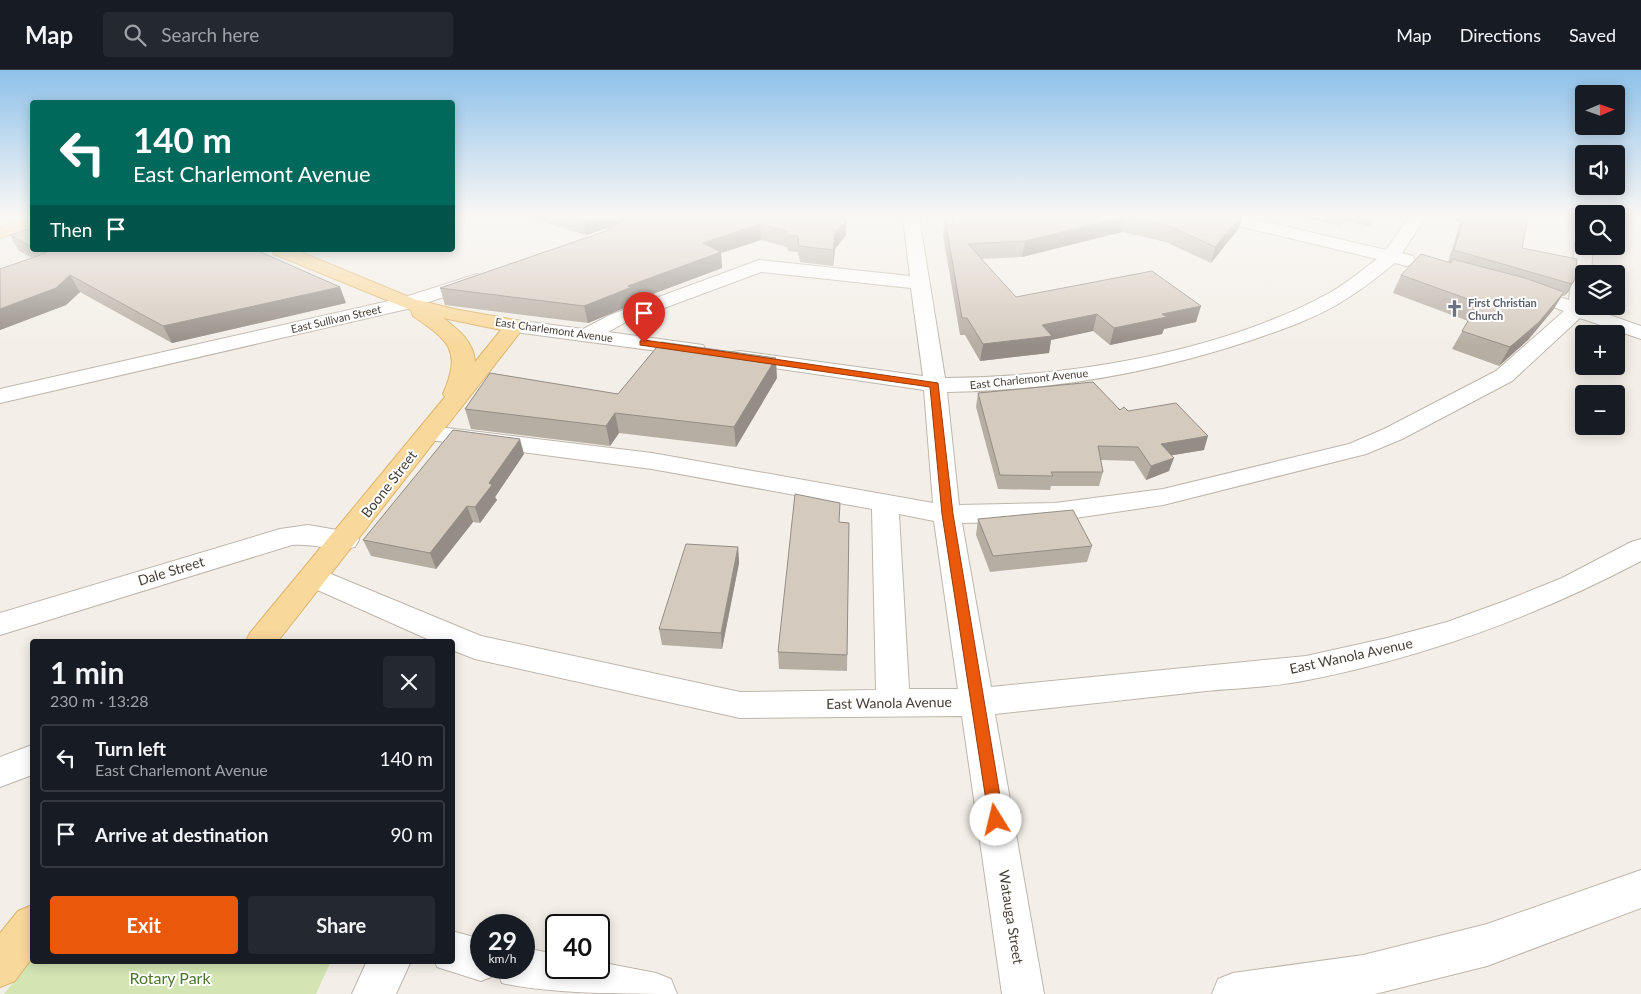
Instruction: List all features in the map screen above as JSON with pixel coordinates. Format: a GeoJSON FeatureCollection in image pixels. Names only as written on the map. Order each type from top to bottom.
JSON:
{"type":"FeatureCollection","features":[{"type":"Feature","properties":{"kind":"main road"},"geometry":{"type":"LineString","coordinates":[[304,260],[407,303],[447,330],[460,344],[464,354],[465,366],[461,381],[437,424]]}},
{"type":"Feature","properties":{"kind":"main road","name":"East Charlemont Avenue"},"geometry":{"type":"LineString","coordinates":[[407,303],[454,315],[516,326]]}},
{"type":"Feature","properties":{"kind":"main road","name":"Boone Street"},"geometry":{"type":"LineString","coordinates":[[263,639],[345,540],[516,326]]}},
{"type":"Feature","properties":{"kind":"main road"},"geometry":{"type":"LineString","coordinates":[[0,966],[30,928]]}},
{"type":"Feature","properties":{"kind":"street","name":"Watauga Street"},"geometry":{"type":"LineString","coordinates":[[918,260],[935,385],[948,514],[1023,994]]}},
{"type":"Feature","properties":{"kind":"street","name":"East Charlemont Avenue"},"geometry":{"type":"LineString","coordinates":[[516,326],[935,385],[976,386],[1083,374],[1144,363],[1203,348],[1255,332],[1307,312],[1359,283],[1388,260]]}},
{"type":"Feature","properties":{"kind":"street"},"geometry":{"type":"LineString","coordinates":[[1409,260],[1424,264]]}},
{"type":"Feature","properties":{"kind":"street"},"geometry":{"type":"LineString","coordinates":[[588,335],[617,318],[760,266],[921,283]]}},
{"type":"Feature","properties":{"kind":"street","name":"East Sullivan Street"},"geometry":{"type":"LineString","coordinates":[[0,396],[407,303],[490,275]]}},
{"type":"Feature","properties":{"kind":"street"},"geometry":{"type":"LineString","coordinates":[[1541,296],[1575,308]]}},
{"type":"Feature","properties":{"kind":"street"},"geometry":{"type":"LineString","coordinates":[[437,424],[948,514],[1055,512],[1163,497],[1357,449],[1393,434],[1504,376],[1575,312]]}},
{"type":"Feature","properties":{"kind":"street"},"geometry":{"type":"LineString","coordinates":[[1594,315],[1641,333]]}},
{"type":"Feature","properties":{"kind":"street"},"geometry":{"type":"LineString","coordinates":[[885,503],[893,703]]}},
{"type":"Feature","properties":{"kind":"street","name":"Dale Street"},"geometry":{"type":"LineString","coordinates":[[0,624],[283,537],[308,534],[345,540]]}},
{"type":"Feature","properties":{"kind":"street","name":"East Wanola Avenue"},"geometry":{"type":"LineString","coordinates":[[314,577],[475,647],[740,705],[978,702],[1306,668],[1387,650],[1452,632],[1516,609],[1572,585],[1641,549]]}},
{"type":"Feature","properties":{"kind":"street"},"geometry":{"type":"LineString","coordinates":[[0,772],[30,761]]}},
{"type":"Feature","properties":{"kind":"street"},"geometry":{"type":"LineString","coordinates":[[1233,994],[1363,976],[1487,945],[1641,889]]}},
{"type":"Feature","properties":{"kind":"street"},"geometry":{"type":"LineString","coordinates":[[455,953],[470,957]]}},
{"type":"Feature","properties":{"kind":"street"},"geometry":{"type":"LineString","coordinates":[[373,994],[388,964]]}},
{"type":"Feature","properties":{"kind":"street"},"geometry":{"type":"LineString","coordinates":[[535,971],[656,994]]}},
{"type":"Feature","properties":{"kind":"green space","name":"Rotary Park"},"geometry":{"type":"Polygon","coordinates":[[[30,961],[30,964],[330,964],[316,994],[4,994],[30,961]]]}},
{"type":"Feature","properties":{"kind":"building"},"geometry":{"type":"Polygon","coordinates":[[[26,260],[279,260],[340,287],[163,326],[70,275],[56,288],[0,309],[0,269],[26,260]]]}},
{"type":"Feature","properties":{"kind":"building"},"geometry":{"type":"Polygon","coordinates":[[[521,260],[699,260],[628,286],[632,287],[584,306],[440,288],[521,260]]]}},
{"type":"Feature","properties":{"kind":"building"},"geometry":{"type":"Polygon","coordinates":[[[952,260],[983,260],[1016,297],[1152,271],[1201,306],[1162,314],[1167,317],[1114,328],[1097,314],[1042,325],[1052,336],[983,344],[967,318],[962,318],[952,260]]]}},
{"type":"Feature","properties":{"kind":"building"},"geometry":{"type":"Polygon","coordinates":[[[1415,260],[1441,260],[1451,263],[1452,260],[1456,260],[1525,278],[1564,292],[1539,322],[1510,347],[1462,331],[1479,303],[1401,275],[1415,260]]]}},
{"type":"Feature","properties":{"kind":"building"},"geometry":{"type":"Polygon","coordinates":[[[1489,260],[1577,260],[1575,279],[1572,284],[1489,260]]]}},
{"type":"Feature","properties":{"kind":"building"},"geometry":{"type":"Polygon","coordinates":[[[661,342],[776,358],[734,427],[615,413],[606,426],[465,409],[490,373],[618,394],[661,342]]]}},
{"type":"Feature","properties":{"kind":"building"},"geometry":{"type":"Polygon","coordinates":[[[1093,382],[1120,410],[1124,407],[1128,411],[1176,403],[1208,436],[1161,444],[1174,458],[1151,466],[1138,447],[1098,446],[1103,472],[1051,472],[1053,476],[1000,475],[978,393],[1093,382]]]}},
{"type":"Feature","properties":{"kind":"building"},"geometry":{"type":"Polygon","coordinates":[[[453,430],[520,439],[489,483],[492,485],[475,507],[467,506],[430,553],[363,540],[453,430]]]}},
{"type":"Feature","properties":{"kind":"building"},"geometry":{"type":"Polygon","coordinates":[[[795,494],[840,503],[839,522],[849,523],[847,655],[778,652],[795,494]]]}},
{"type":"Feature","properties":{"kind":"building"},"geometry":{"type":"Polygon","coordinates":[[[1073,510],[1092,546],[993,556],[978,519],[1073,510]]]}},
{"type":"Feature","properties":{"kind":"building"},"geometry":{"type":"Polygon","coordinates":[[[686,544],[738,547],[721,633],[659,629],[686,544]]]}},
{"type":"Feature","properties":{"kind":"place","name":"First Christian Church"},"geometry":{"type":"Point","coordinates":[1454,309]}},
{"type":"Feature","properties":{"kind":"route"},"geometry":{"type":"LineString","coordinates":[[644,343],[935,385],[948,514],[996,820]]}}]}
